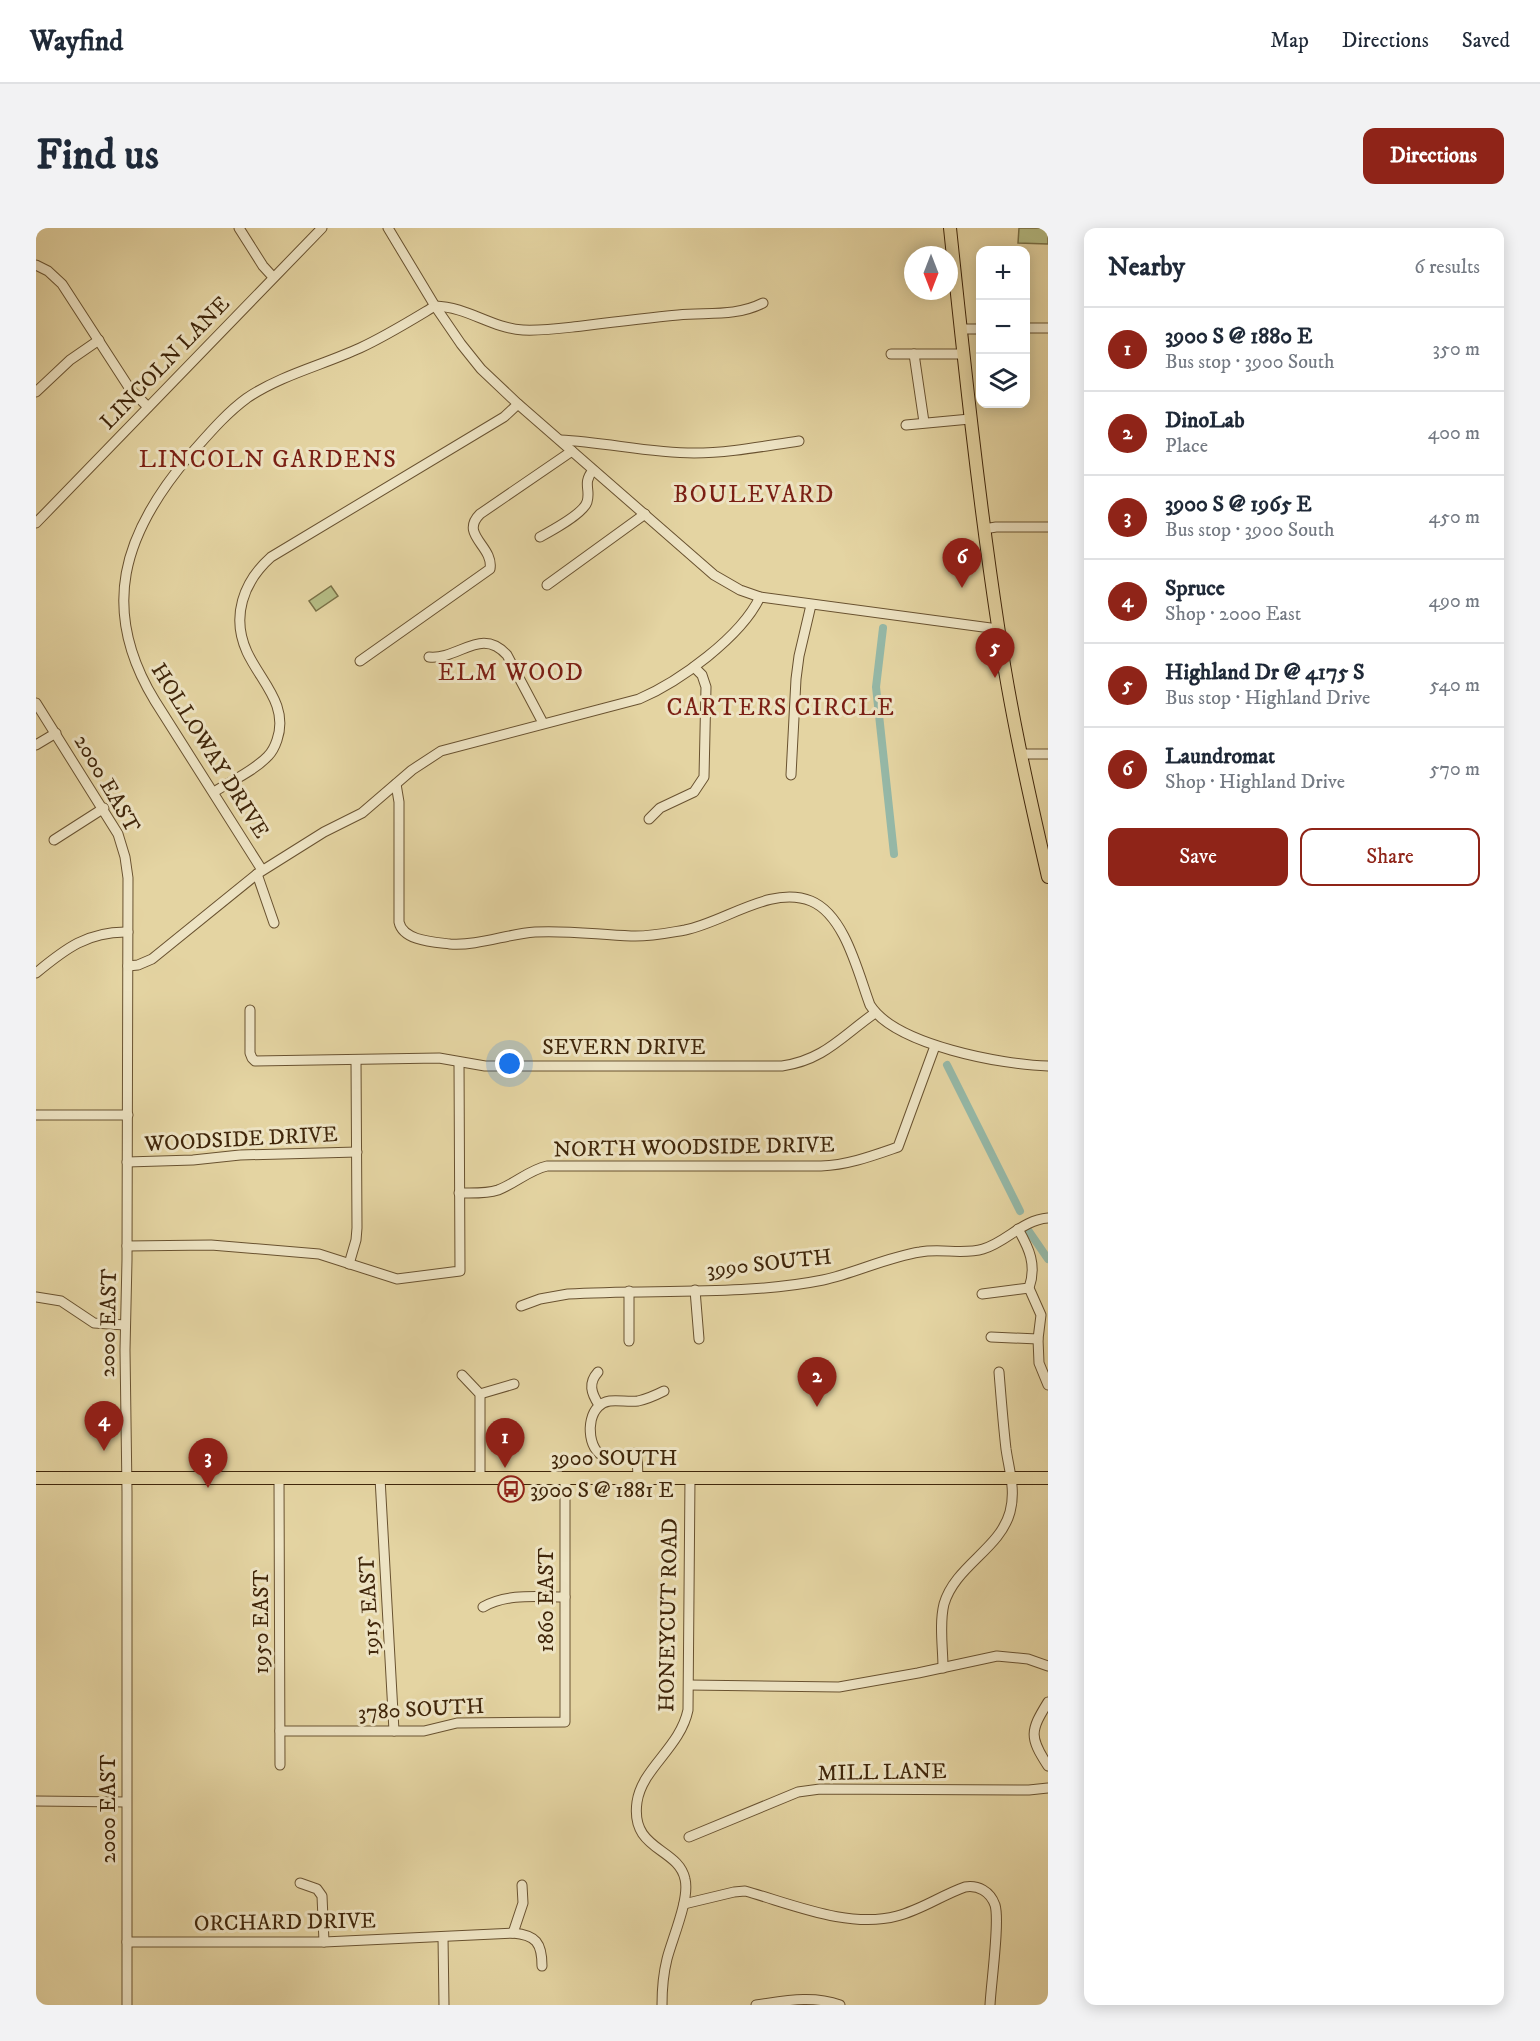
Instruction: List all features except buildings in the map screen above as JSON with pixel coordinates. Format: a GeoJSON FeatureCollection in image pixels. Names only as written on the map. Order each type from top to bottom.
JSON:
{"type":"FeatureCollection","features":[{"type":"Feature","properties":{"kind":"main road"},"geometry":{"type":"LineString","coordinates":[[950,228],[962,354],[998,629],[1048,877]]}},
{"type":"Feature","properties":{"kind":"main road","name":"3900 SOUTH"},"geometry":{"type":"LineString","coordinates":[[36,1478],[1048,1478]]}},
{"type":"Feature","properties":{"kind":"street"},"geometry":{"type":"LineString","coordinates":[[239,228],[263,266],[273,277]]}},
{"type":"Feature","properties":{"kind":"street","name":"LINCOLN LANE"},"geometry":{"type":"LineString","coordinates":[[36,524],[322,228]]}},
{"type":"Feature","properties":{"kind":"street"},"geometry":{"type":"LineString","coordinates":[[388,228],[435,306],[461,344],[482,369],[593,470],[714,575],[740,590],[760,597],[998,629]]}},
{"type":"Feature","properties":{"kind":"street"},"geometry":{"type":"LineString","coordinates":[[36,265],[48,271],[62,284],[134,394],[148,407]]}},
{"type":"Feature","properties":{"kind":"street"},"geometry":{"type":"LineString","coordinates":[[435,306],[460,309],[504,327],[547,330],[681,314],[731,314],[750,310],[763,303]]}},
{"type":"Feature","properties":{"kind":"street","name":"HOLLOWAY DRIVE"},"geometry":{"type":"LineString","coordinates":[[274,923],[260,872],[214,792],[141,678],[133,659],[127,638],[124,601],[128,562],[138,532],[153,505],[180,466],[217,424],[248,398],[291,376],[360,348],[435,306]]}},
{"type":"Feature","properties":{"kind":"street"},"geometry":{"type":"LineString","coordinates":[[960,328],[976,329]]}},
{"type":"Feature","properties":{"kind":"street"},"geometry":{"type":"LineString","coordinates":[[1030,328],[1048,328]]}},
{"type":"Feature","properties":{"kind":"street"},"geometry":{"type":"LineString","coordinates":[[36,392],[70,360],[99,340]]}},
{"type":"Feature","properties":{"kind":"street"},"geometry":{"type":"LineString","coordinates":[[891,354],[962,354]]}},
{"type":"Feature","properties":{"kind":"street"},"geometry":{"type":"LineString","coordinates":[[914,354],[924,422]]}},
{"type":"Feature","properties":{"kind":"street"},"geometry":{"type":"LineString","coordinates":[[214,792],[254,768],[268,756],[279,734],[281,722],[273,694],[248,654],[239,622],[243,595],[260,567],[271,557],[504,417],[519,404]]}},
{"type":"Feature","properties":{"kind":"street"},"geometry":{"type":"LineString","coordinates":[[906,425],[924,422],[949,423],[970,419]]}},
{"type":"Feature","properties":{"kind":"street"},"geometry":{"type":"LineString","coordinates":[[560,440],[694,453],[729,451],[799,441]]}},
{"type":"Feature","properties":{"kind":"street"},"geometry":{"type":"LineString","coordinates":[[360,661],[489,569],[491,562],[489,556],[475,535],[472,527],[473,521],[572,451]]}},
{"type":"Feature","properties":{"kind":"street"},"geometry":{"type":"LineString","coordinates":[[540,537],[584,508],[587,500],[586,480],[593,470]]}},
{"type":"Feature","properties":{"kind":"street"},"geometry":{"type":"LineString","coordinates":[[547,585],[645,514]]}},
{"type":"Feature","properties":{"kind":"street"},"geometry":{"type":"LineString","coordinates":[[984,529],[1048,527]]}},
{"type":"Feature","properties":{"kind":"street"},"geometry":{"type":"LineString","coordinates":[[128,966],[138,965],[152,959],[260,872],[324,832],[362,813],[412,770],[441,751],[639,699],[661,689],[694,667],[747,620],[760,597]]}},
{"type":"Feature","properties":{"kind":"street"},"geometry":{"type":"LineString","coordinates":[[791,776],[796,679],[810,605]]}},
{"type":"Feature","properties":{"kind":"street"},"geometry":{"type":"LineString","coordinates":[[429,657],[444,657],[481,643],[490,643],[499,647],[507,655],[543,723]]}},
{"type":"Feature","properties":{"kind":"street"},"geometry":{"type":"LineString","coordinates":[[649,819],[660,808],[694,792],[706,771],[706,687],[702,675],[694,667]]}},
{"type":"Feature","properties":{"kind":"street","name":"2000 EAST"},"geometry":{"type":"LineString","coordinates":[[36,703],[104,808],[118,834],[126,857],[128,932],[125,1325],[127,2005]]}},
{"type":"Feature","properties":{"kind":"street"},"geometry":{"type":"LineString","coordinates":[[36,745],[56,733]]}},
{"type":"Feature","properties":{"kind":"street"},"geometry":{"type":"LineString","coordinates":[[1022,754],[1048,754]]}},
{"type":"Feature","properties":{"kind":"street"},"geometry":{"type":"LineString","coordinates":[[396,784],[399,802],[399,922],[401,928],[416,938],[453,944],[561,931],[641,936],[688,930],[771,899],[799,898],[824,909],[839,926],[870,1005],[885,1022],[934,1046],[1020,1064],[1048,1065]]}},
{"type":"Feature","properties":{"kind":"street"},"geometry":{"type":"LineString","coordinates":[[54,840],[104,808]]}},
{"type":"Feature","properties":{"kind":"street"},"geometry":{"type":"LineString","coordinates":[[36,973],[64,950],[82,940],[114,932],[128,932]]}},
{"type":"Feature","properties":{"kind":"street","name":"SEVERN DRIVE"},"geometry":{"type":"LineString","coordinates":[[250,1010],[250,1053],[253,1060],[439,1058],[485,1066],[782,1066],[809,1060],[822,1053],[875,1013]]}},
{"type":"Feature","properties":{"kind":"street","name":"NORTH WOODSIDE DRIVE"},"geometry":{"type":"LineString","coordinates":[[459,1193],[498,1190],[530,1172],[547,1166],[821,1166],[840,1165],[860,1160],[898,1147],[934,1046]]}},
{"type":"Feature","properties":{"kind":"street"},"geometry":{"type":"LineString","coordinates":[[349,1264],[356,1240],[356,1059]]}},
{"type":"Feature","properties":{"kind":"street"},"geometry":{"type":"LineString","coordinates":[[127,1246],[211,1245],[319,1254],[397,1279],[460,1271],[459,1062]]}},
{"type":"Feature","properties":{"kind":"street"},"geometry":{"type":"LineString","coordinates":[[36,1115],[128,1115]]}},
{"type":"Feature","properties":{"kind":"street","name":"WOODSIDE DRIVE"},"geometry":{"type":"LineString","coordinates":[[127,1162],[193,1160],[240,1155],[357,1152]]}},
{"type":"Feature","properties":{"kind":"street","name":"3990 SOUTH"},"geometry":{"type":"LineString","coordinates":[[521,1306],[558,1295],[759,1287],[825,1279],[921,1252],[976,1251],[999,1243],[1018,1229],[1039,1218],[1048,1218]]}},
{"type":"Feature","properties":{"kind":"street"},"geometry":{"type":"LineString","coordinates":[[1018,1229],[1032,1256],[1032,1281],[1029,1288],[1041,1315],[1038,1339],[1039,1363],[1048,1385]]}},
{"type":"Feature","properties":{"kind":"street"},"geometry":{"type":"LineString","coordinates":[[982,1294],[1029,1288]]}},
{"type":"Feature","properties":{"kind":"street"},"geometry":{"type":"LineString","coordinates":[[695,1290],[699,1339]]}},
{"type":"Feature","properties":{"kind":"street"},"geometry":{"type":"LineString","coordinates":[[629,1291],[629,1341]]}},
{"type":"Feature","properties":{"kind":"street"},"geometry":{"type":"LineString","coordinates":[[36,1297],[61,1301],[94,1323],[125,1325]]}},
{"type":"Feature","properties":{"kind":"street"},"geometry":{"type":"LineString","coordinates":[[991,1337],[1038,1339]]}},
{"type":"Feature","properties":{"kind":"street"},"geometry":{"type":"LineString","coordinates":[[598,1372],[592,1379],[591,1389],[599,1405]]}},
{"type":"Feature","properties":{"kind":"street"},"geometry":{"type":"LineString","coordinates":[[943,1668],[943,1610],[947,1596],[958,1578],[998,1535],[1012,1506],[1012,1478],[1006,1451],[999,1372]]}},
{"type":"Feature","properties":{"kind":"street"},"geometry":{"type":"LineString","coordinates":[[462,1375],[480,1394],[480,1478]]}},
{"type":"Feature","properties":{"kind":"street"},"geometry":{"type":"LineString","coordinates":[[480,1394],[514,1384]]}},
{"type":"Feature","properties":{"kind":"street"},"geometry":{"type":"LineString","coordinates":[[638,1478],[637,1453],[610,1458],[598,1453],[591,1440],[591,1421],[599,1405],[611,1400],[630,1402],[642,1400],[664,1391]]}},
{"type":"Feature","properties":{"kind":"street","name":"1860 EAST"},"geometry":{"type":"LineString","coordinates":[[565,1477],[565,1722]]}},
{"type":"Feature","properties":{"kind":"street","name":"1950 EAST"},"geometry":{"type":"LineString","coordinates":[[279,1478],[280,1765]]}},
{"type":"Feature","properties":{"kind":"street","name":"1915 EAST"},"geometry":{"type":"LineString","coordinates":[[380,1478],[394,1731]]}},
{"type":"Feature","properties":{"kind":"street","name":"HONEYCUT ROAD"},"geometry":{"type":"LineString","coordinates":[[662,2005],[666,1961],[684,1904],[686,1888],[682,1870],[644,1837],[638,1822],[637,1805],[644,1782],[672,1746],[683,1727],[688,1710],[690,1478]]}},
{"type":"Feature","properties":{"kind":"street"},"geometry":{"type":"LineString","coordinates":[[483,1607],[505,1598],[565,1597]]}},
{"type":"Feature","properties":{"kind":"street"},"geometry":{"type":"LineString","coordinates":[[689,1685],[839,1687],[997,1656],[1028,1659],[1048,1666]]}},
{"type":"Feature","properties":{"kind":"street"},"geometry":{"type":"LineString","coordinates":[[1048,1702],[1035,1724],[1033,1739],[1048,1766]]}},
{"type":"Feature","properties":{"kind":"street","name":"3780 SOUTH"},"geometry":{"type":"LineString","coordinates":[[280,1731],[424,1731],[457,1724],[565,1722]]}},
{"type":"Feature","properties":{"kind":"street","name":"MILL LANE"},"geometry":{"type":"LineString","coordinates":[[689,1837],[798,1792],[820,1789],[1029,1790],[1048,1788]]}},
{"type":"Feature","properties":{"kind":"street"},"geometry":{"type":"LineString","coordinates":[[36,1801],[126,1802]]}},
{"type":"Feature","properties":{"kind":"street"},"geometry":{"type":"LineString","coordinates":[[300,1883],[316,1890],[322,1896],[324,1942]]}},
{"type":"Feature","properties":{"kind":"street"},"geometry":{"type":"LineString","coordinates":[[522,1885],[523,1902],[513,1933],[526,1934],[535,1939],[542,1954],[542,1966]]}},
{"type":"Feature","properties":{"kind":"street"},"geometry":{"type":"LineString","coordinates":[[684,1904],[745,1891],[847,1919],[872,1920],[899,1916],[965,1887],[972,1886],[982,1889],[989,1894],[997,1912],[990,2005]]}},
{"type":"Feature","properties":{"kind":"street","name":"ORCHARD DRIVE"},"geometry":{"type":"LineString","coordinates":[[127,1942],[324,1942],[513,1933]]}},
{"type":"Feature","properties":{"kind":"street"},"geometry":{"type":"LineString","coordinates":[[443,1937],[444,2005]]}},
{"type":"Feature","properties":{"kind":"street"},"geometry":{"type":"LineString","coordinates":[[756,2005],[817,1999],[840,2005]]}},
{"type":"Feature","properties":{"kind":"green space"},"geometry":{"type":"Polygon","coordinates":[[[1019,228],[1048,228],[1048,244],[1018,243],[1019,228]]]}},
{"type":"Feature","properties":{"kind":"green space"},"geometry":{"type":"Polygon","coordinates":[[[331,586],[338,596],[316,611],[309,601],[331,586]]]}},
{"type":"Feature","properties":{"kind":"waterway"},"geometry":{"type":"LineString","coordinates":[[883,628],[876,687],[894,854]]}},
{"type":"Feature","properties":{"kind":"waterway"},"geometry":{"type":"LineString","coordinates":[[947,1065],[1020,1211]]}},
{"type":"Feature","properties":{"kind":"waterway"},"geometry":{"type":"LineString","coordinates":[[1028,1230],[1048,1259]]}},
{"type":"Feature","properties":{"kind":"place","name":"Laundromat"},"geometry":{"type":"Point","coordinates":[962,588]}},
{"type":"Feature","properties":{"kind":"place","name":"Highland Dr @ 4175 S"},"geometry":{"type":"Point","coordinates":[995,678]}},
{"type":"Feature","properties":{"kind":"place","name":"DinoLab"},"geometry":{"type":"Point","coordinates":[817,1407]}},
{"type":"Feature","properties":{"kind":"place","name":"Spruce"},"geometry":{"type":"Point","coordinates":[104,1451]}},
{"type":"Feature","properties":{"kind":"place","name":"3900 S @ 1880 E"},"geometry":{"type":"Point","coordinates":[505,1468]}},
{"type":"Feature","properties":{"kind":"place","name":"3900 S @ 1965 E"},"geometry":{"type":"Point","coordinates":[208,1488]}},
{"type":"Feature","properties":{"kind":"place","name":"3900 S @ 1881 E"},"geometry":{"type":"Point","coordinates":[511,1489]}},
{"type":"Feature","properties":{"kind":"district","name":"LINCOLN GARDENS"},"geometry":{"type":"Point","coordinates":[268,459]}},
{"type":"Feature","properties":{"kind":"district","name":"BOULEVARD"},"geometry":{"type":"Point","coordinates":[754,494]}},
{"type":"Feature","properties":{"kind":"district","name":"ELM WOOD"},"geometry":{"type":"Point","coordinates":[511,672]}},
{"type":"Feature","properties":{"kind":"district","name":"CARTERS CIRCLE"},"geometry":{"type":"Point","coordinates":[781,707]}}]}
